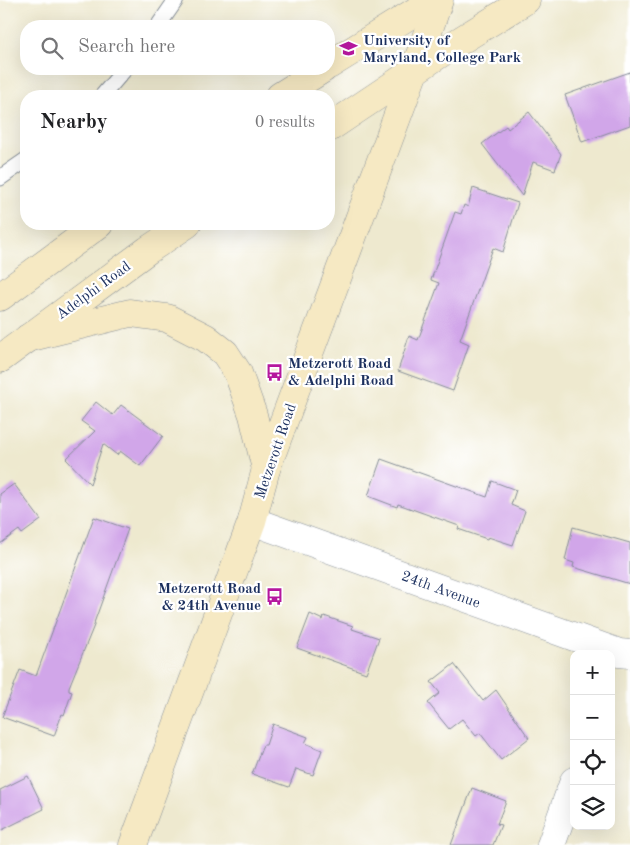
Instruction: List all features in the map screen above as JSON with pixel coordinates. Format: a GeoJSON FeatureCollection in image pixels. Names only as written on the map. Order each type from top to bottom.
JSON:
{"type":"FeatureCollection","features":[{"type":"Feature","properties":{"kind":"main road"},"geometry":{"type":"LineString","coordinates":[[335,61],[434,0]]}},
{"type":"Feature","properties":{"kind":"main road","name":"Metzerott Road"},"geometry":{"type":"LineString","coordinates":[[133,845],[252,520],[266,469],[439,0]]}},
{"type":"Feature","properties":{"kind":"main road"},"geometry":{"type":"LineString","coordinates":[[335,124],[415,69],[526,0]]}},
{"type":"Feature","properties":{"kind":"main road"},"geometry":{"type":"LineString","coordinates":[[290,90],[313,75]]}},
{"type":"Feature","properties":{"kind":"main road"},"geometry":{"type":"LineString","coordinates":[[0,297],[91,230]]}},
{"type":"Feature","properties":{"kind":"main road","name":"Adelphi Road"},"geometry":{"type":"LineString","coordinates":[[0,359],[178,230]]}},
{"type":"Feature","properties":{"kind":"main road"},"geometry":{"type":"LineString","coordinates":[[28,338],[130,313],[167,318],[206,338],[225,353],[238,373],[253,415],[266,469]]}},
{"type":"Feature","properties":{"kind":"street","name":"24th Avenue"},"geometry":{"type":"LineString","coordinates":[[252,520],[620,661]]}},
{"type":"Feature","properties":{"kind":"street"},"geometry":{"type":"LineString","coordinates":[[551,845],[573,785]]}},
{"type":"Feature","properties":{"kind":"lane"},"geometry":{"type":"LineString","coordinates":[[162,20],[176,0]]}},
{"type":"Feature","properties":{"kind":"lane"},"geometry":{"type":"LineString","coordinates":[[107,90],[121,75]]}},
{"type":"Feature","properties":{"kind":"lane"},"geometry":{"type":"LineString","coordinates":[[0,178],[20,164]]}},
{"type":"Feature","properties":{"kind":"building"},"geometry":{"type":"Polygon","coordinates":[[[630,72],[630,125],[582,142],[565,95],[630,72]]]}},
{"type":"Feature","properties":{"kind":"building"},"geometry":{"type":"Polygon","coordinates":[[[529,112],[561,154],[555,170],[533,162],[522,196],[482,144],[506,126],[508,129],[529,112]]]}},
{"type":"Feature","properties":{"kind":"building"},"geometry":{"type":"Polygon","coordinates":[[[473,188],[518,203],[503,252],[493,248],[460,340],[469,344],[453,391],[398,371],[409,336],[418,340],[439,283],[431,280],[455,212],[461,214],[464,205],[468,207],[473,188]]]}},
{"type":"Feature","properties":{"kind":"building"},"geometry":{"type":"Polygon","coordinates":[[[96,402],[113,415],[121,405],[163,436],[140,466],[120,451],[117,455],[103,444],[90,484],[66,459],[95,431],[81,421],[96,402]]]}},
{"type":"Feature","properties":{"kind":"building"},"geometry":{"type":"Polygon","coordinates":[[[381,459],[487,497],[492,481],[516,490],[511,505],[525,511],[513,545],[488,537],[487,539],[458,529],[459,526],[398,504],[397,507],[368,496],[381,459]]]}},
{"type":"Feature","properties":{"kind":"building"},"geometry":{"type":"Polygon","coordinates":[[[14,484],[41,520],[22,534],[19,530],[0,544],[0,494],[14,484]]]}},
{"type":"Feature","properties":{"kind":"building"},"geometry":{"type":"Polygon","coordinates":[[[94,517],[128,529],[95,623],[69,687],[69,691],[72,692],[54,736],[2,717],[20,670],[36,676],[94,517]]]}},
{"type":"Feature","properties":{"kind":"building"},"geometry":{"type":"Polygon","coordinates":[[[573,527],[630,543],[630,584],[573,567],[574,563],[565,560],[573,527]]]}},
{"type":"Feature","properties":{"kind":"building"},"geometry":{"type":"Polygon","coordinates":[[[310,614],[323,620],[324,616],[353,626],[352,629],[379,638],[366,673],[297,648],[310,614]]]}},
{"type":"Feature","properties":{"kind":"building"},"geometry":{"type":"Polygon","coordinates":[[[454,664],[483,701],[496,690],[529,738],[501,760],[480,733],[476,736],[462,719],[449,729],[428,703],[440,693],[431,682],[454,664]]]}},
{"type":"Feature","properties":{"kind":"building"},"geometry":{"type":"Polygon","coordinates":[[[273,724],[308,737],[305,743],[322,750],[313,775],[296,769],[289,787],[252,774],[263,745],[266,745],[273,724]]]}},
{"type":"Feature","properties":{"kind":"building"},"geometry":{"type":"Polygon","coordinates":[[[28,776],[44,809],[0,831],[0,790],[28,776]]]}},
{"type":"Feature","properties":{"kind":"building"},"geometry":{"type":"Polygon","coordinates":[[[472,788],[506,801],[497,824],[501,825],[493,845],[451,845],[472,788]]]}},
{"type":"Feature","properties":{"kind":"place","name":"University of Maryland, College Park"},"geometry":{"type":"Point","coordinates":[349,49]}},
{"type":"Feature","properties":{"kind":"place","name":"Metzerott Road & Adelphi Road"},"geometry":{"type":"Point","coordinates":[274,372]}},
{"type":"Feature","properties":{"kind":"place","name":"Metzerott Road & 24th Avenue"},"geometry":{"type":"Point","coordinates":[275,597]}}]}
